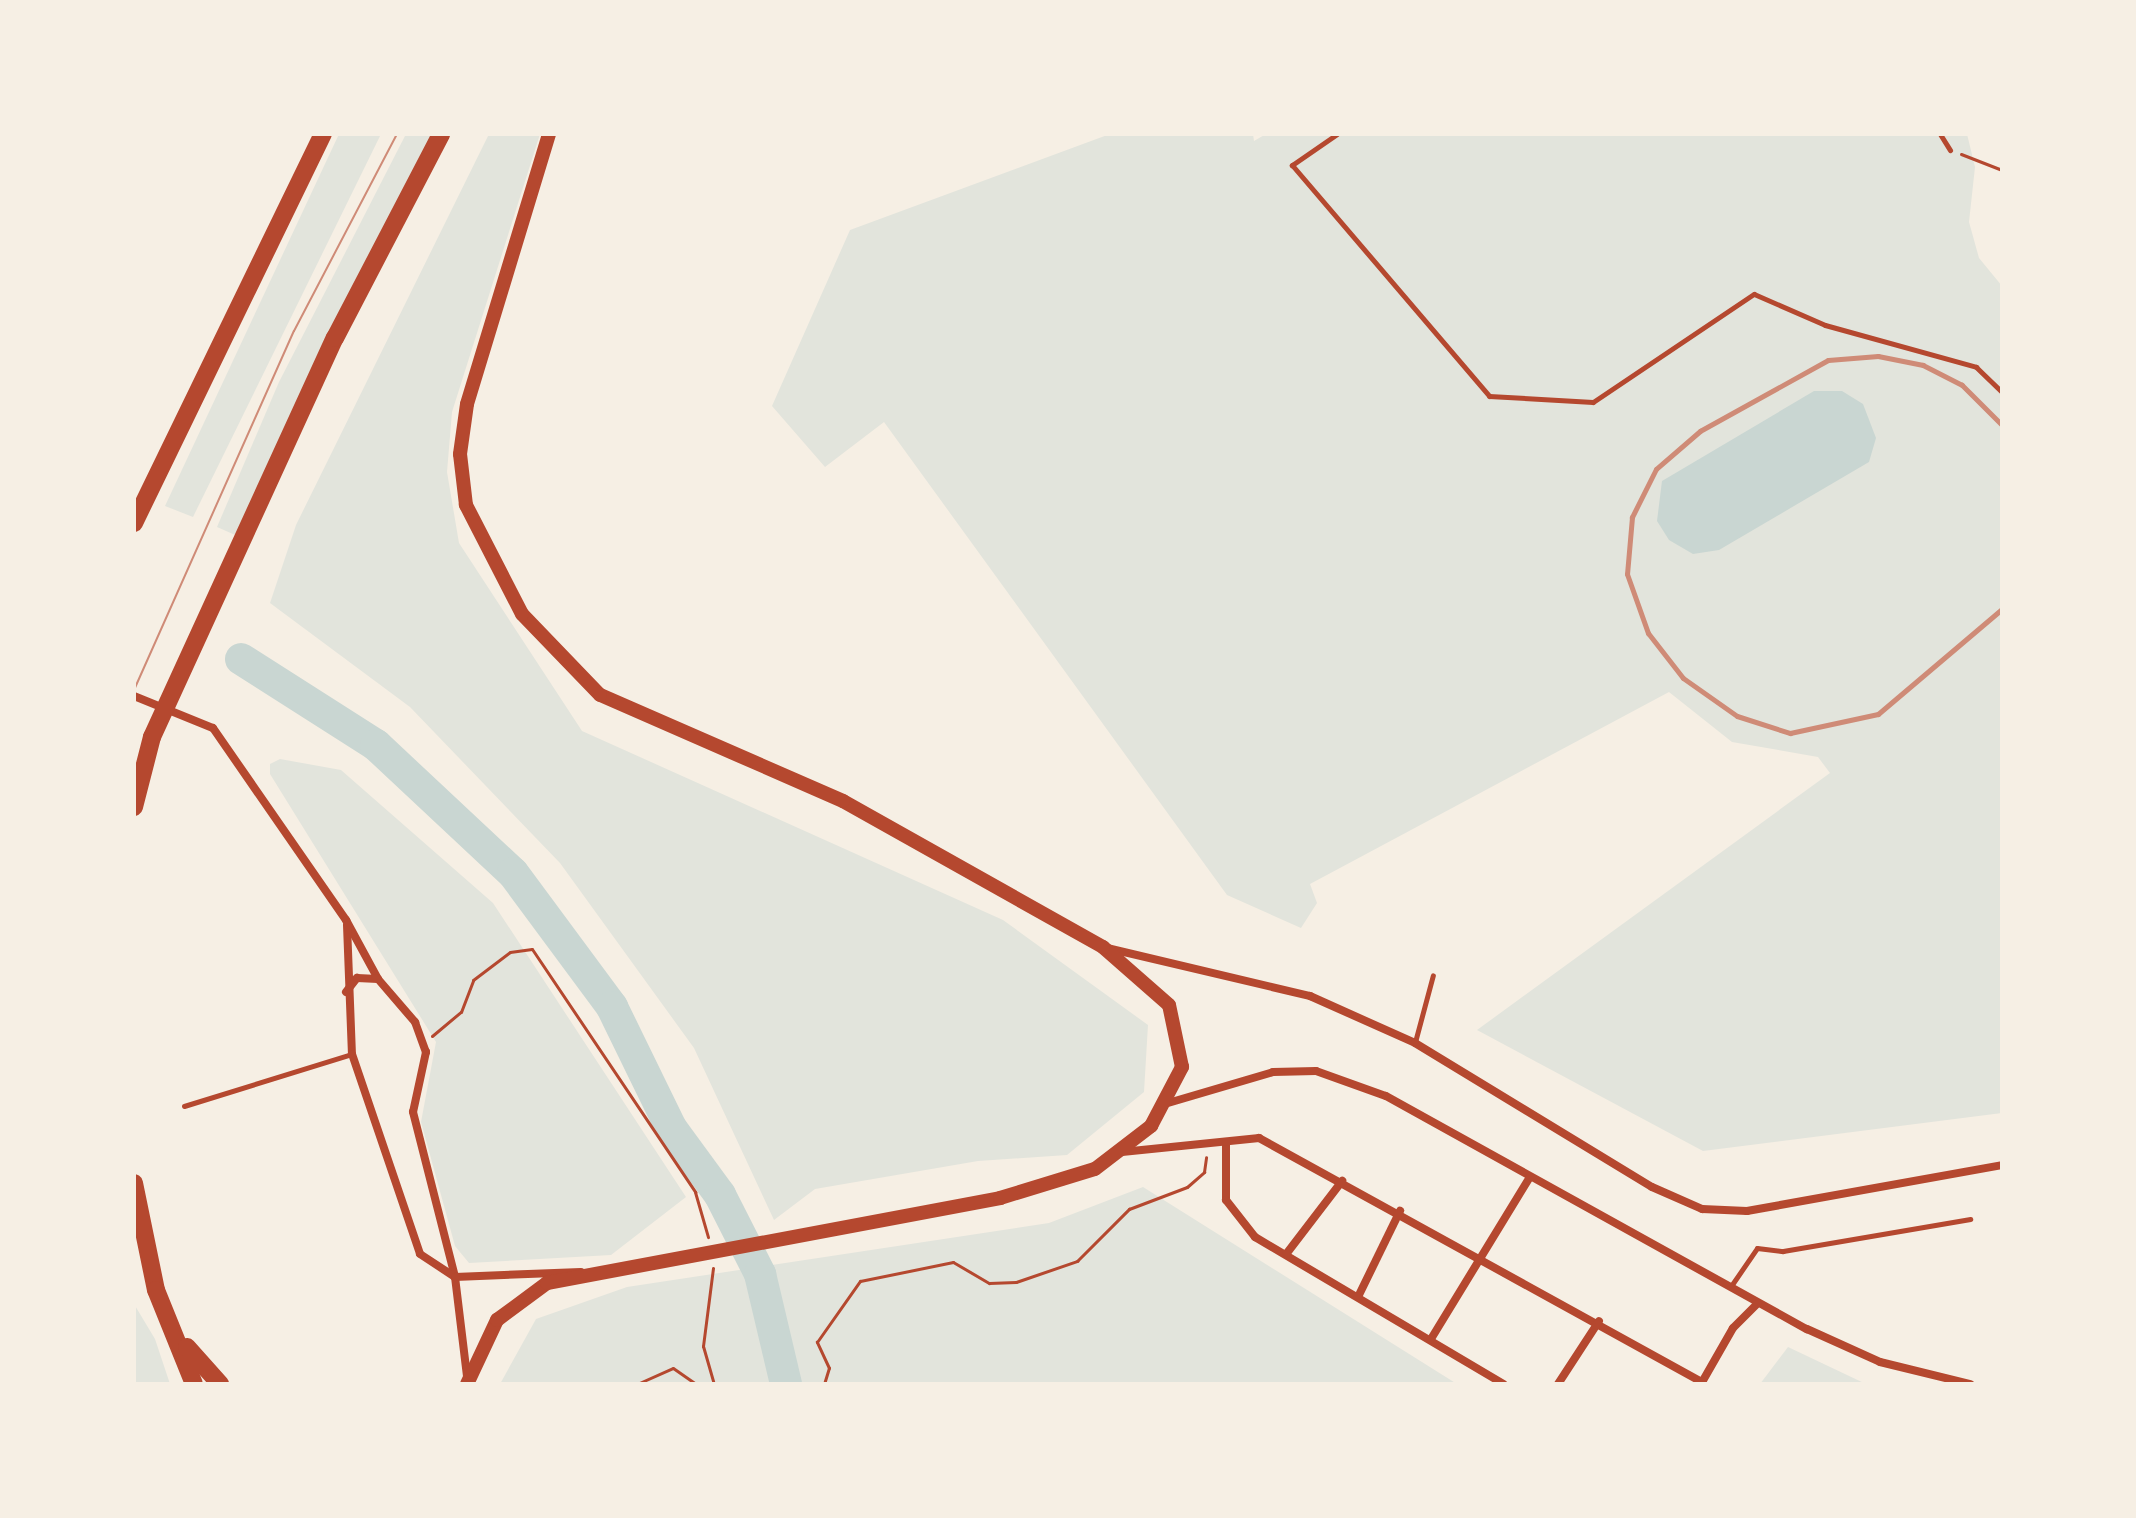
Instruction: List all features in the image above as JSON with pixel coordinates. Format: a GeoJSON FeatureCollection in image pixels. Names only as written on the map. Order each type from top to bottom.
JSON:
{"type":"FeatureCollection","features":[{"type":"Feature","properties":{"kind":"highway"},"geometry":{"type":"LineString","coordinates":[[134,523],[323,134]]}},
{"type":"Feature","properties":{"kind":"highway"},"geometry":{"type":"LineString","coordinates":[[134,807],[152,737],[335,338],[441,134]]}},
{"type":"Feature","properties":{"kind":"highway"},"geometry":{"type":"LineString","coordinates":[[134,1183],[156,1290]]}},
{"type":"Feature","properties":{"kind":"highway"},"geometry":{"type":"LineString","coordinates":[[134,1257],[156,1290],[182,1342],[194,1384]]}},
{"type":"Feature","properties":{"kind":"highway"},"geometry":{"type":"LineString","coordinates":[[182,1342],[220,1384]]}},
{"type":"Feature","properties":{"kind":"street"},"geometry":{"type":"LineString","coordinates":[[346,920],[345,995],[352,1054],[420,1254],[455,1277],[581,1272],[1000,1198],[1095,1169],[1122,1152],[1168,1103],[1182,1067],[1169,1005],[1103,947],[843,801],[600,695],[522,614],[466,505],[460,454],[467,404],[549,134]]}},
{"type":"Feature","properties":{"kind":"street"},"geometry":{"type":"LineString","coordinates":[[134,696],[213,728],[346,920],[378,979],[415,1022],[426,1052],[413,1112],[455,1277],[467,1381]]}},
{"type":"Feature","properties":{"kind":"street"},"geometry":{"type":"LineString","coordinates":[[1103,947],[1310,996],[1415,1043],[1652,1187],[1702,1209],[1747,1211],[2002,1165]]}},
{"type":"Feature","properties":{"kind":"street"},"geometry":{"type":"LineString","coordinates":[[345,995],[357,978],[378,979]]}},
{"type":"Feature","properties":{"kind":"street"},"geometry":{"type":"LineString","coordinates":[[1168,1103],[1273,1072],[1316,1071],[1386,1096],[1758,1303],[1880,1362],[1970,1384]]}},
{"type":"Feature","properties":{"kind":"street"},"geometry":{"type":"LineString","coordinates":[[1122,1152],[1208,1146],[1259,1138],[1483,1256],[1702,1383],[1733,1328],[1758,1303]]}},
{"type":"Feature","properties":{"kind":"street"},"geometry":{"type":"LineString","coordinates":[[1226,1144],[1226,1200],[1255,1237],[1287,1253],[1504,1384]]}},
{"type":"Feature","properties":{"kind":"street"},"geometry":{"type":"LineString","coordinates":[[1431,1339],[1530,1177]]}},
{"type":"Feature","properties":{"kind":"street"},"geometry":{"type":"LineString","coordinates":[[1287,1253],[1342,1181]]}},
{"type":"Feature","properties":{"kind":"street"},"geometry":{"type":"LineString","coordinates":[[1358,1297],[1400,1211]]}},
{"type":"Feature","properties":{"kind":"street"},"geometry":{"type":"LineString","coordinates":[[467,1381],[497,1320],[547,1283],[581,1272]]}},
{"type":"Feature","properties":{"kind":"street"},"geometry":{"type":"LineString","coordinates":[[1558,1384],[1599,1321]]}},
{"type":"Feature","properties":{"kind":"lane"},"geometry":{"type":"LineString","coordinates":[[1337,134],[1292,165],[1489,396],[1593,402],[1754,294],[1825,325],[1976,367],[2002,392]]}},
{"type":"Feature","properties":{"kind":"lane"},"geometry":{"type":"LineString","coordinates":[[1940,134],[1950,150]]}},
{"type":"Feature","properties":{"kind":"lane"},"geometry":{"type":"LineString","coordinates":[[1415,1043],[1433,975]]}},
{"type":"Feature","properties":{"kind":"lane"},"geometry":{"type":"LineString","coordinates":[[184,1106],[352,1054]]}},
{"type":"Feature","properties":{"kind":"lane"},"geometry":{"type":"LineString","coordinates":[[1731,1286],[1757,1248],[1783,1251],[1970,1219]]}},
{"type":"Feature","properties":{"kind":"path"},"geometry":{"type":"LineString","coordinates":[[1950,150],[2002,170]]}},
{"type":"Feature","properties":{"kind":"path"},"geometry":{"type":"LineString","coordinates":[[440,1029],[461,1012],[473,980],[510,952],[532,949],[695,1192],[710,1244]]}},
{"type":"Feature","properties":{"kind":"path"},"geometry":{"type":"LineString","coordinates":[[824,1384],[829,1368],[817,1342],[860,1281],[953,1262],[989,1283],[1016,1282],[1077,1261],[1129,1209],[1187,1187],[1204,1172],[1208,1146]]}},
{"type":"Feature","properties":{"kind":"path"},"geometry":{"type":"LineString","coordinates":[[713,1257],[703,1346],[714,1384]]}},
{"type":"Feature","properties":{"kind":"path"},"geometry":{"type":"LineString","coordinates":[[637,1384],[673,1368],[696,1384]]}},
{"type":"Feature","properties":{"kind":"shaded area"},"geometry":{"type":"Polygon","coordinates":[[[339,134],[381,134],[193,517],[165,506],[339,134]]]}},
{"type":"Feature","properties":{"kind":"shaded area"},"geometry":{"type":"Polygon","coordinates":[[[406,134],[436,134],[242,538],[217,527],[279,382],[406,134]]]}},
{"type":"Feature","properties":{"kind":"shaded area"},"geometry":{"type":"Polygon","coordinates":[[[489,134],[540,134],[452,412],[447,472],[459,543],[582,731],[1003,920],[1148,1025],[1144,1092],[1067,1155],[978,1161],[815,1189],[774,1220],[694,1048],[560,863],[410,707],[270,603],[296,525],[489,134]]]}},
{"type":"Feature","properties":{"kind":"shaded area"},"geometry":{"type":"Polygon","coordinates":[[[1110,134],[1253,134],[1254,141],[1266,134],[1967,134],[1975,167],[1969,222],[1979,258],[2002,286],[2002,1113],[1703,1151],[1477,1030],[1830,773],[1818,757],[1732,742],[1669,692],[1310,884],[1317,903],[1301,928],[1227,895],[884,422],[825,467],[772,406],[850,230],[1110,134]]]}},
{"type":"Feature","properties":{"kind":"shaded area"},"geometry":{"type":"Polygon","coordinates":[[[1814,391],[1842,391],[1863,404],[1876,438],[1869,462],[1719,550],[1693,554],[1669,540],[1657,521],[1662,481],[1814,391]]]}},
{"type":"Feature","properties":{"kind":"shaded area"},"geometry":{"type":"Polygon","coordinates":[[[280,759],[341,770],[493,903],[686,1197],[611,1255],[469,1263],[455,1246],[421,1122],[436,1042],[270,774],[270,764],[280,759]]]}},
{"type":"Feature","properties":{"kind":"shaded area"},"geometry":{"type":"Polygon","coordinates":[[[1143,1187],[1457,1384],[500,1384],[536,1319],[627,1287],[1049,1223],[1143,1187]]]}},
{"type":"Feature","properties":{"kind":"shaded area"},"geometry":{"type":"Polygon","coordinates":[[[134,1304],[155,1339],[170,1384],[134,1384],[134,1304]]]}},
{"type":"Feature","properties":{"kind":"shaded area"},"geometry":{"type":"Polygon","coordinates":[[[1788,1347],[1866,1384],[1760,1384],[1788,1347]]]}},
{"type":"Feature","properties":{"kind":"waterway"},"geometry":{"type":"LineString","coordinates":[[241,659],[376,745],[513,873],[612,1007],[671,1128],[720,1195],[760,1274],[786,1384]]}},
{"type":"Feature","properties":{"kind":"tram line"},"geometry":{"type":"LineString","coordinates":[[134,690],[294,331],[397,134]]}},
{"type":"Feature","properties":{"kind":"railway"},"geometry":{"type":"LineString","coordinates":[[2002,425],[1962,385],[1923,365],[1878,356],[1828,360],[1700,431],[1656,469],[1632,517],[1627,574],[1648,633],[1683,678],[1737,716],[1790,733],[1878,714],[2002,609]]}}]}
